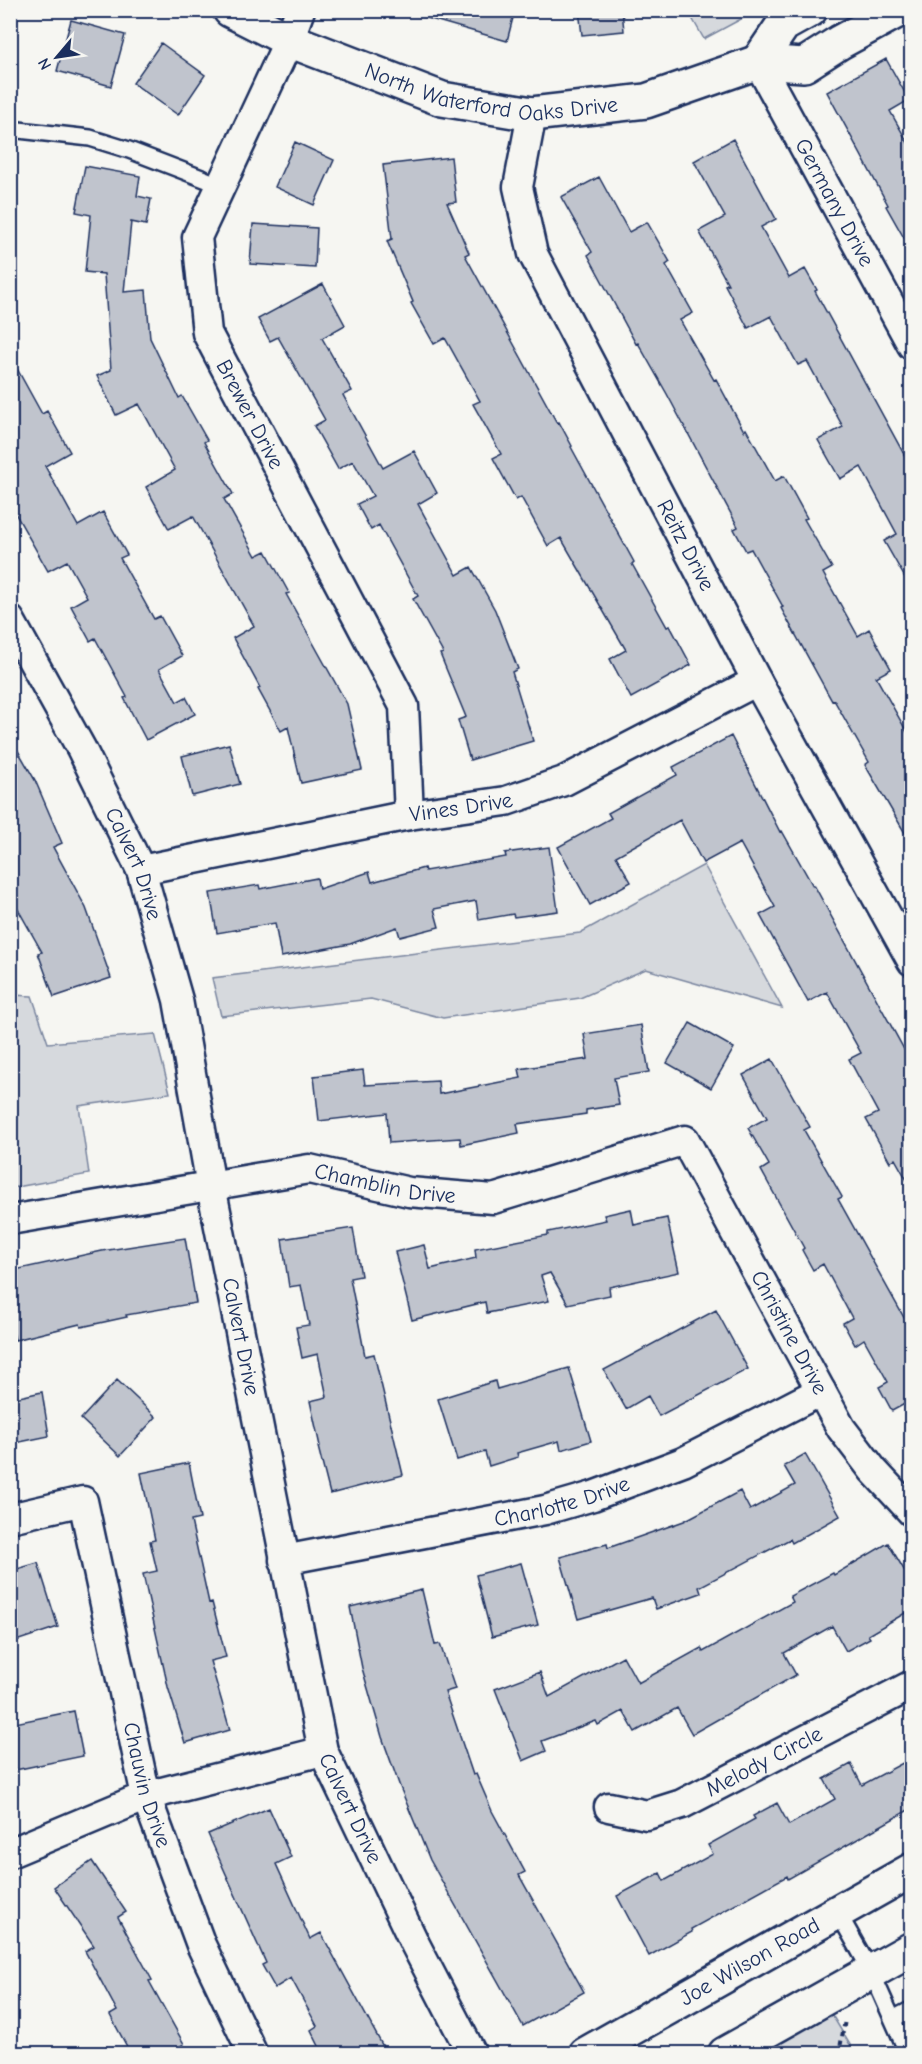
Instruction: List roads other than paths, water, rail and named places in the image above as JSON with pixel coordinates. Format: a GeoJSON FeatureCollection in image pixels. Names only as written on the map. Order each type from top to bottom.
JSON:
{"type":"FeatureCollection","features":[{"type":"Feature","properties":{"kind":"street","name":"North Waterford Oaks Drive"},"geometry":{"type":"LineString","coordinates":[[230,10],[295,25],[442,99],[532,114],[646,101],[758,62],[804,65],[840,42],[899,10]]}},
{"type":"Feature","properties":{"kind":"street"},"geometry":{"type":"LineString","coordinates":[[758,62],[783,25],[810,10]]}},
{"type":"Feature","properties":{"kind":"street","name":"Brewer Drive"},"geometry":{"type":"LineString","coordinates":[[295,25],[196,237],[207,333],[404,706],[409,815]]}},
{"type":"Feature","properties":{"kind":"street","name":"Germany Drive"},"geometry":{"type":"LineString","coordinates":[[758,62],[912,345]]}},
{"type":"Feature","properties":{"kind":"street","name":"Reitz Drive"},"geometry":{"type":"LineString","coordinates":[[532,114],[518,186],[532,254],[757,681],[912,961]]}},
{"type":"Feature","properties":{"kind":"street","name":"Calvert Drive"},"geometry":{"type":"LineString","coordinates":[[10,620],[81,748],[141,870],[178,1000],[211,1186],[323,1751],[415,1944],[472,2054]]}},
{"type":"Feature","properties":{"kind":"street","name":"Vines Drive"},"geometry":{"type":"LineString","coordinates":[[141,870],[409,815],[506,801],[564,781],[757,681]]}},
{"type":"Feature","properties":{"kind":"street","name":"Chamblin Drive"},"geometry":{"type":"LineString","coordinates":[[10,1220],[309,1169],[409,1192],[493,1198],[685,1140]]}},
{"type":"Feature","properties":{"kind":"street","name":"Christine Drive"},"geometry":{"type":"LineString","coordinates":[[685,1140],[848,1437],[873,1470],[912,1512]]}},
{"type":"Feature","properties":{"kind":"street","name":"Charlotte Drive"},"geometry":{"type":"LineString","coordinates":[[284,1560],[545,1510],[594,1496],[683,1462],[821,1391]]}},
{"type":"Feature","properties":{"kind":"street","name":"Chauvin Drive"},"geometry":{"type":"LineString","coordinates":[[10,1518],[83,1501],[146,1796],[201,1945],[252,2054]]}},
{"type":"Feature","properties":{"kind":"street","name":"Melody Circle"},"geometry":{"type":"LineString","coordinates":[[609,1808],[647,1815],[682,1804],[912,1684]]}},
{"type":"Feature","properties":{"kind":"street"},"geometry":{"type":"LineString","coordinates":[[10,1853],[146,1796],[323,1751]]}},
{"type":"Feature","properties":{"kind":"street","name":"Joe Wilson Road"},"geometry":{"type":"LineString","coordinates":[[586,2054],[912,1870]]}},
{"type":"Feature","properties":{"kind":"street"},"geometry":{"type":"LineString","coordinates":[[725,2054],[912,1949]]}},
{"type":"Feature","properties":{"kind":"lane"},"geometry":{"type":"LineString","coordinates":[[10,129],[90,138],[129,150],[220,185]]}},
{"type":"Feature","properties":{"kind":"lane"},"geometry":{"type":"LineString","coordinates":[[837,1911],[871,1971],[908,2054]]}},
{"type":"Feature","properties":{"kind":"lane"},"geometry":{"type":"LineString","coordinates":[[892,2019],[912,2009]]}}]}
